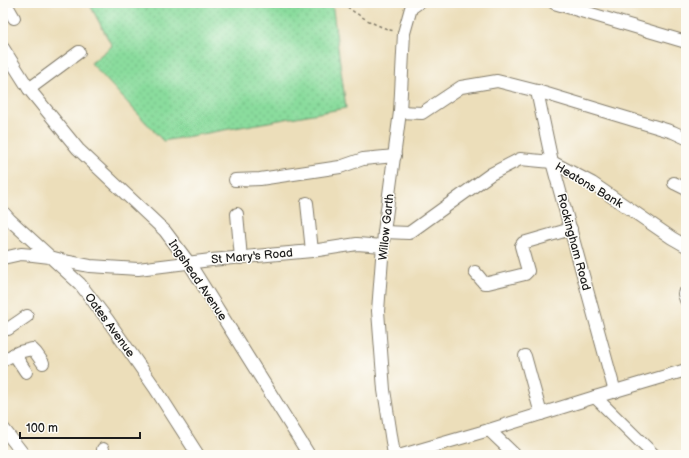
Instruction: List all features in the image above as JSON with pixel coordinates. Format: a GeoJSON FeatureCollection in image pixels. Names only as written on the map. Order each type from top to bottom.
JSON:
{"type":"FeatureCollection","features":[{"type":"Feature","properties":{"kind":"street","name":"Willow Garth"},"geometry":{"type":"LineString","coordinates":[[394,455],[384,390],[378,311],[384,232],[400,112],[404,33],[411,8],[418,3]]}},
{"type":"Feature","properties":{"kind":"street"},"geometry":{"type":"LineString","coordinates":[[554,3],[686,42]]}},
{"type":"Feature","properties":{"kind":"street"},"geometry":{"type":"LineString","coordinates":[[3,5],[6,4],[14,18]]}},
{"type":"Feature","properties":{"kind":"street","name":"Ingshead Avenue"},"geometry":{"type":"LineString","coordinates":[[3,48],[29,89],[78,149],[165,231],[190,263],[310,455]]}},
{"type":"Feature","properties":{"kind":"street"},"geometry":{"type":"LineString","coordinates":[[29,89],[79,52]]}},
{"type":"Feature","properties":{"kind":"street"},"geometry":{"type":"LineString","coordinates":[[400,112],[422,113],[461,87],[497,81],[537,91],[673,132],[686,138]]}},
{"type":"Feature","properties":{"kind":"street","name":"Rockingham Road"},"geometry":{"type":"LineString","coordinates":[[537,91],[552,162],[615,392]]}},
{"type":"Feature","properties":{"kind":"street"},"geometry":{"type":"LineString","coordinates":[[235,180],[260,179],[340,167],[363,159],[395,156]]}},
{"type":"Feature","properties":{"kind":"street","name":"Heatons Bank"},"geometry":{"type":"LineString","coordinates":[[384,232],[409,233],[491,174],[520,159],[552,162],[592,183],[686,246]]}},
{"type":"Feature","properties":{"kind":"street"},"geometry":{"type":"LineString","coordinates":[[674,183],[686,189]]}},
{"type":"Feature","properties":{"kind":"street"},"geometry":{"type":"LineString","coordinates":[[307,203],[312,251]]}},
{"type":"Feature","properties":{"kind":"street","name":"Oates Avenue"},"geometry":{"type":"LineString","coordinates":[[3,212],[80,284],[107,319],[155,388],[198,455]]}},
{"type":"Feature","properties":{"kind":"street"},"geometry":{"type":"LineString","coordinates":[[237,214],[241,258]]}},
{"type":"Feature","properties":{"kind":"street"},"geometry":{"type":"LineString","coordinates":[[475,272],[484,283],[525,274],[528,271],[521,246],[523,242],[571,229]]}},
{"type":"Feature","properties":{"kind":"street","name":"St Mary's Road"},"geometry":{"type":"LineString","coordinates":[[3,258],[21,254],[50,257],[90,266],[138,269],[312,251],[357,244],[383,246]]}},
{"type":"Feature","properties":{"kind":"street"},"geometry":{"type":"LineString","coordinates":[[3,327],[8,329],[27,316]]}},
{"type":"Feature","properties":{"kind":"street"},"geometry":{"type":"LineString","coordinates":[[3,360],[14,354],[32,349],[36,352],[43,363]]}},
{"type":"Feature","properties":{"kind":"street"},"geometry":{"type":"LineString","coordinates":[[14,354],[26,372]]}},
{"type":"Feature","properties":{"kind":"street"},"geometry":{"type":"LineString","coordinates":[[525,356],[541,414]]}},
{"type":"Feature","properties":{"kind":"street"},"geometry":{"type":"LineString","coordinates":[[402,455],[686,370]]}},
{"type":"Feature","properties":{"kind":"street"},"geometry":{"type":"LineString","coordinates":[[595,397],[654,455]]}},
{"type":"Feature","properties":{"kind":"street"},"geometry":{"type":"LineString","coordinates":[[489,430],[515,455]]}},
{"type":"Feature","properties":{"kind":"street"},"geometry":{"type":"LineString","coordinates":[[5,434],[24,455]]}},
{"type":"Feature","properties":{"kind":"path"},"geometry":{"type":"LineString","coordinates":[[343,3],[384,29],[404,33]]}},
{"type":"Feature","properties":{"kind":"green space"},"geometry":{"type":"Polygon","coordinates":[[[95,3],[332,3],[346,108],[163,141],[91,63],[112,46],[90,5],[95,3]]]}}]}
